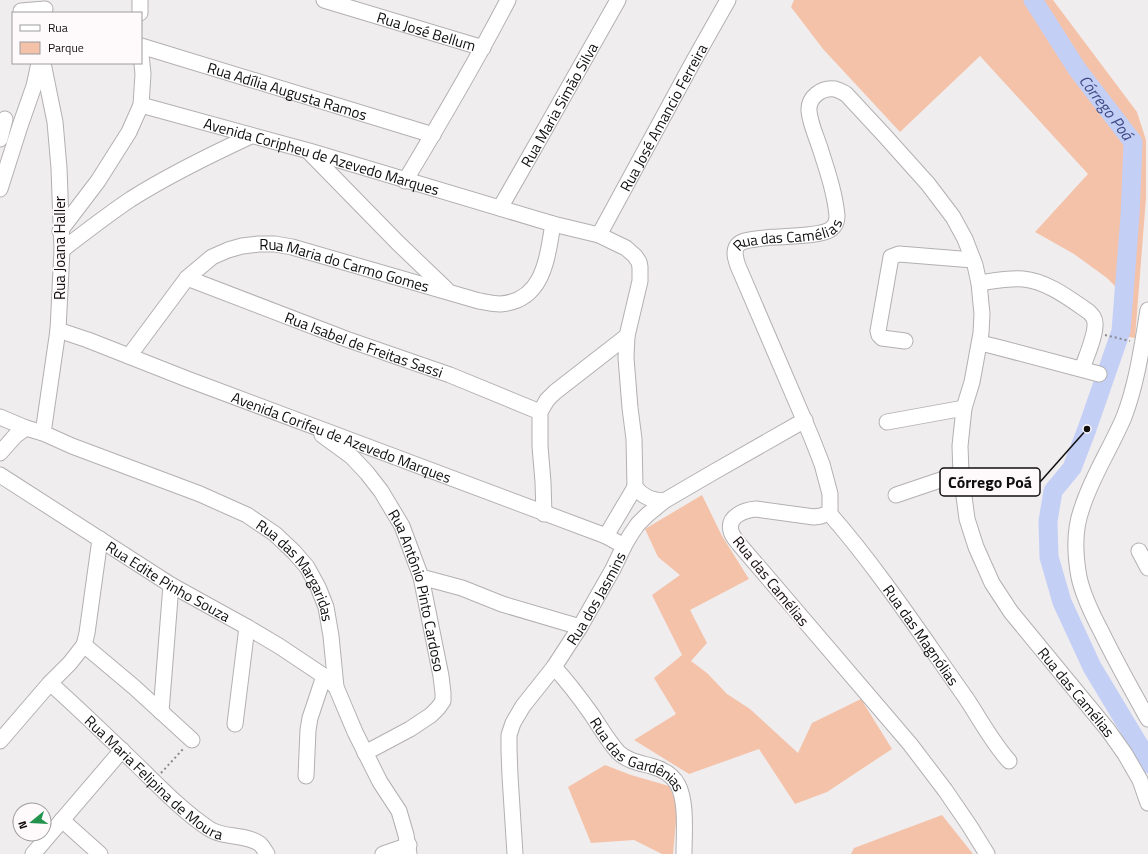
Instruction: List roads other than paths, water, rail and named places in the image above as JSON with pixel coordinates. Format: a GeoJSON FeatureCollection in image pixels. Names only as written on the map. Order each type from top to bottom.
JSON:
{"type":"FeatureCollection","features":[{"type":"Feature","properties":{"kind":"street"},"geometry":{"type":"LineString","coordinates":[[140,0],[140,12]]}},
{"type":"Feature","properties":{"kind":"street","name":"Rua José Bellum"},"geometry":{"type":"LineString","coordinates":[[324,0],[483,48]]}},
{"type":"Feature","properties":{"kind":"street"},"geometry":{"type":"LineString","coordinates":[[405,181],[483,48],[508,0]]}},
{"type":"Feature","properties":{"kind":"street","name":"Rua Maria Simão Silva"},"geometry":{"type":"LineString","coordinates":[[500,208],[618,0]]}},
{"type":"Feature","properties":{"kind":"street","name":"Rua José Amancio Ferreira"},"geometry":{"type":"LineString","coordinates":[[600,235],[728,0]]}},
{"type":"Feature","properties":{"kind":"street"},"geometry":{"type":"LineString","coordinates":[[21,11],[45,7]]}},
{"type":"Feature","properties":{"kind":"street","name":"Rua Adília Augusta Ramos"},"geometry":{"type":"LineString","coordinates":[[142,46],[433,135]]}},
{"type":"Feature","properties":{"kind":"street"},"geometry":{"type":"LineString","coordinates":[[0,189],[2,172],[34,86],[39,64]]}},
{"type":"Feature","properties":{"kind":"street","name":"Rua Joana Haller"},"geometry":{"type":"LineString","coordinates":[[43,64],[55,122],[59,168],[60,231],[62,250],[58,330],[43,433]]}},
{"type":"Feature","properties":{"kind":"street"},"geometry":{"type":"LineString","coordinates":[[60,231],[98,181],[129,132],[141,105],[143,74],[142,64]]}},
{"type":"Feature","properties":{"kind":"street","name":"Rua das Camélias"},"geometry":{"type":"LineString","coordinates":[[987,854],[945,790],[910,744],[739,544],[730,531],[735,517],[750,509],[804,514],[814,517],[826,515],[830,510],[830,494],[822,464],[805,420],[738,266],[735,251],[738,244],[744,241],[826,232],[835,224],[837,219],[836,205],[808,109],[812,97],[828,89],[839,90],[846,94],[854,102],[928,184],[953,216],[965,238],[979,282],[982,314],[980,343],[972,382],[964,408],[960,446],[961,473],[967,519],[976,547],[992,583],[1011,612],[1108,730],[1125,754],[1140,780],[1148,803]]}},
{"type":"Feature","properties":{"kind":"street","name":"Avenida Coripheu de Azevedo Marques"},"geometry":{"type":"LineString","coordinates":[[141,105],[309,151],[405,181],[553,224],[600,235],[626,248],[639,262],[640,281],[627,336]]}},
{"type":"Feature","properties":{"kind":"street"},"geometry":{"type":"LineString","coordinates":[[0,138],[5,119]]}},
{"type":"Feature","properties":{"kind":"street"},"geometry":{"type":"LineString","coordinates":[[62,250],[105,217],[160,182],[208,156],[251,136]]}},
{"type":"Feature","properties":{"kind":"street"},"geometry":{"type":"LineString","coordinates":[[309,151],[398,243],[449,292]]}},
{"type":"Feature","properties":{"kind":"street","name":"Rua Maria do Carmo Gomes"},"geometry":{"type":"LineString","coordinates":[[129,356],[187,278],[212,257],[228,250],[242,246],[259,244],[275,244],[292,247],[479,301],[499,304],[511,302],[521,298],[533,289],[540,280],[553,224]]}},
{"type":"Feature","properties":{"kind":"street"},"geometry":{"type":"LineString","coordinates":[[905,341],[882,338],[878,331],[892,257],[899,254],[973,260]]}},
{"type":"Feature","properties":{"kind":"street","name":"Rua Isabel de Freitas Sassi"},"geometry":{"type":"LineString","coordinates":[[187,278],[346,339],[450,375],[540,412]]}},
{"type":"Feature","properties":{"kind":"street"},"geometry":{"type":"LineString","coordinates":[[979,282],[1015,279],[1037,282],[1052,288],[1090,312],[1095,319],[1095,328],[1082,369]]}},
{"type":"Feature","properties":{"kind":"street"},"geometry":{"type":"LineString","coordinates":[[1148,310],[1138,373],[1131,397],[1111,446],[1081,508],[1076,549],[1080,578],[1089,605],[1107,644],[1148,719]]}},
{"type":"Feature","properties":{"kind":"street","name":"Avenida Corifeu de Azevedo Marques"},"geometry":{"type":"LineString","coordinates":[[58,330],[88,340],[544,514],[606,536],[624,546]]}},
{"type":"Feature","properties":{"kind":"street"},"geometry":{"type":"LineString","coordinates":[[544,514],[540,446],[540,412],[547,400],[555,392],[627,336]]}},
{"type":"Feature","properties":{"kind":"street"},"geometry":{"type":"LineString","coordinates":[[606,536],[635,487],[634,439],[626,358],[627,336]]}},
{"type":"Feature","properties":{"kind":"street"},"geometry":{"type":"LineString","coordinates":[[980,343],[1099,374]]}},
{"type":"Feature","properties":{"kind":"street"},"geometry":{"type":"LineString","coordinates":[[887,422],[964,408]]}},
{"type":"Feature","properties":{"kind":"street","name":"Rua das Margaridas"},"geometry":{"type":"LineString","coordinates":[[1,418],[200,494],[247,515],[275,534],[294,552],[307,568],[318,587],[326,607],[331,636],[336,687],[365,753],[380,782],[399,811],[409,850]]}},
{"type":"Feature","properties":{"kind":"street","name":"Rua dos Jasmins"},"geometry":{"type":"LineString","coordinates":[[515,854],[509,735],[513,723],[518,714],[554,667],[580,627],[613,569],[624,546],[638,524],[664,501],[712,472],[805,420]]}},
{"type":"Feature","properties":{"kind":"street","name":"Rua Antônio Pinto Cardoso"},"geometry":{"type":"LineString","coordinates":[[306,424],[352,457],[381,491],[402,526],[421,577],[442,676],[443,700],[438,708],[410,729],[365,753]]}},
{"type":"Feature","properties":{"kind":"street"},"geometry":{"type":"LineString","coordinates":[[0,453],[15,436],[26,428]]}},
{"type":"Feature","properties":{"kind":"street"},"geometry":{"type":"LineString","coordinates":[[896,495],[961,473]]}},
{"type":"Feature","properties":{"kind":"street","name":"Rua Edite Pinho Souza"},"geometry":{"type":"LineString","coordinates":[[0,475],[172,585],[247,626],[286,650],[324,676],[336,687]]}},
{"type":"Feature","properties":{"kind":"street"},"geometry":{"type":"LineString","coordinates":[[635,487],[644,497],[664,501]]}},
{"type":"Feature","properties":{"kind":"street","name":"Rua das Magnólias"},"geometry":{"type":"LineString","coordinates":[[829,513],[856,545],[898,602],[1009,761]]}},
{"type":"Feature","properties":{"kind":"street"},"geometry":{"type":"LineString","coordinates":[[0,741],[50,683],[70,663],[84,645],[88,633],[100,539]]}},
{"type":"Feature","properties":{"kind":"street"},"geometry":{"type":"LineString","coordinates":[[1139,551],[1148,568]]}},
{"type":"Feature","properties":{"kind":"street"},"geometry":{"type":"LineString","coordinates":[[421,577],[462,588],[502,604],[580,627]]}},
{"type":"Feature","properties":{"kind":"street"},"geometry":{"type":"LineString","coordinates":[[161,712],[172,585]]}},
{"type":"Feature","properties":{"kind":"street"},"geometry":{"type":"LineString","coordinates":[[235,724],[247,626]]}},
{"type":"Feature","properties":{"kind":"street"},"geometry":{"type":"LineString","coordinates":[[84,645],[192,740]]}},
{"type":"Feature","properties":{"kind":"street","name":"Rua das Gardênias"},"geometry":{"type":"LineString","coordinates":[[554,667],[620,753],[627,759],[663,770],[678,784],[683,800],[684,854]]}},
{"type":"Feature","properties":{"kind":"street"},"geometry":{"type":"LineString","coordinates":[[306,776],[310,718],[324,676]]}},
{"type":"Feature","properties":{"kind":"street","name":"Rua Maria Felipina de Moura"},"geometry":{"type":"LineString","coordinates":[[50,683],[186,811],[214,832],[222,835],[251,840],[260,844],[267,854]]}},
{"type":"Feature","properties":{"kind":"street"},"geometry":{"type":"LineString","coordinates":[[33,854],[122,750]]}},
{"type":"Feature","properties":{"kind":"street"},"geometry":{"type":"LineString","coordinates":[[62,820],[100,854]]}},
{"type":"Feature","properties":{"kind":"street"},"geometry":{"type":"LineString","coordinates":[[383,854],[409,850]]}},
{"type":"Feature","properties":{"kind":"waterway","name":"Córrego Poá"},"geometry":{"type":"LineString","coordinates":[[1033,0],[1077,69],[1133,142],[1130,216],[1121,331],[1072,468],[1053,491],[1048,521],[1049,557],[1062,602],[1092,667],[1142,750],[1148,764]]}},
{"type":"Feature","properties":{"kind":"place","name":"Córrego Poá"},"geometry":{"type":"Point","coordinates":[1087,429]}}]}
